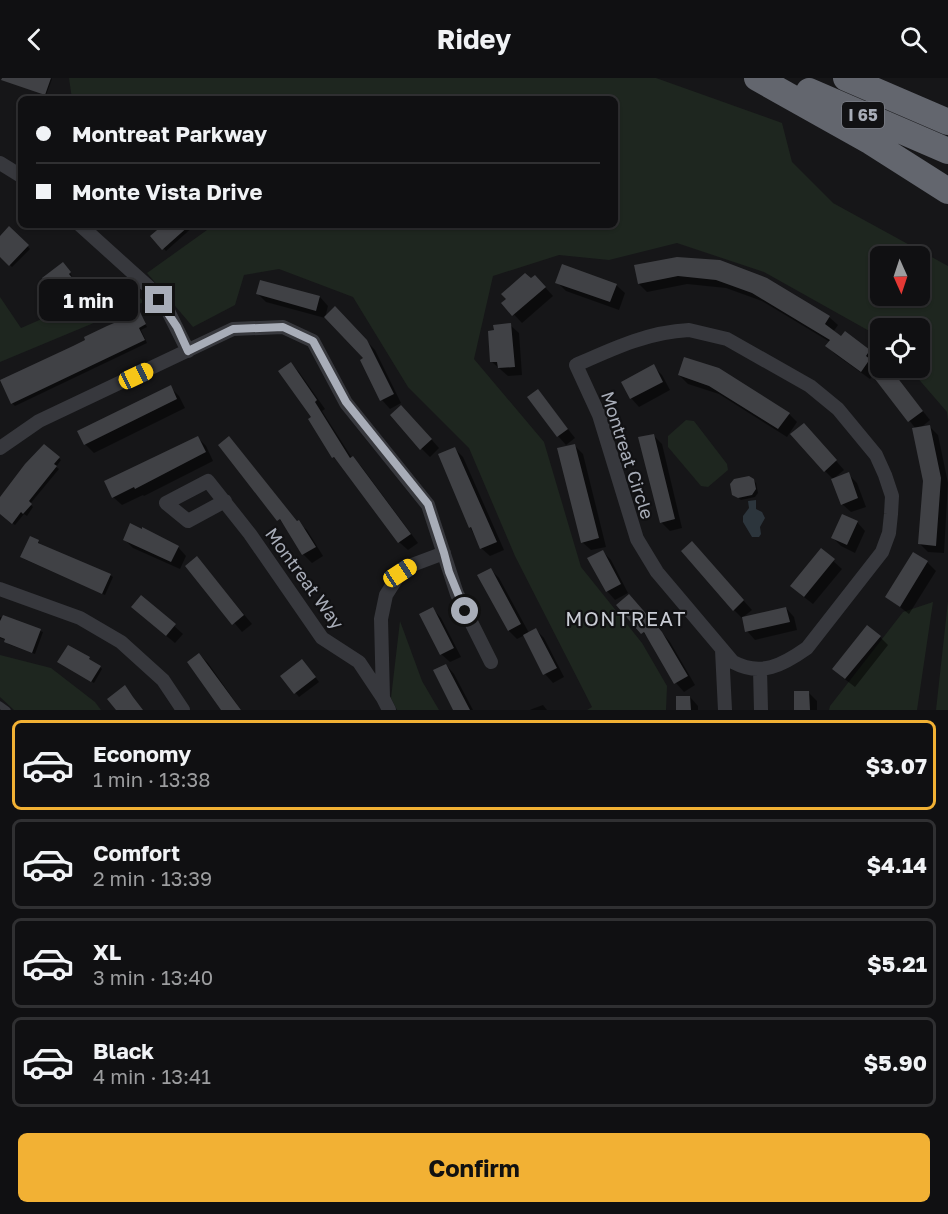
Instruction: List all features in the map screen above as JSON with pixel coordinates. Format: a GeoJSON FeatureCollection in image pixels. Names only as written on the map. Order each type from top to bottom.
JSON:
{"type":"FeatureCollection","features":[{"type":"Feature","properties":{"kind":"highway"},"geometry":{"type":"LineString","coordinates":[[757,78],[871,142],[948,192]]}},
{"type":"Feature","properties":{"kind":"highway","name":"I 65"},"geometry":{"type":"LineString","coordinates":[[778,78],[948,151]]}},
{"type":"Feature","properties":{"kind":"highway","name":"I 65"},"geometry":{"type":"LineString","coordinates":[[846,78],[948,122]]}},
{"type":"Feature","properties":{"kind":"street"},"geometry":{"type":"LineString","coordinates":[[0,164],[18,174]]}},
{"type":"Feature","properties":{"kind":"street"},"geometry":{"type":"LineString","coordinates":[[83,228],[152,290],[167,309],[188,351]]}},
{"type":"Feature","properties":{"kind":"street"},"geometry":{"type":"LineString","coordinates":[[0,448],[39,421],[233,329],[283,327],[313,341],[346,402],[428,504],[457,594],[491,662]]}},
{"type":"Feature","properties":{"kind":"street","name":"Montreat Circle"},"geometry":{"type":"LineString","coordinates":[[689,330],[727,339],[810,387],[838,409],[876,455],[892,496],[889,533],[882,552],[807,648],[792,659],[776,666],[760,669],[746,669],[733,662],[657,572],[637,539],[599,415],[576,365],[632,340],[668,331],[689,330]]}},
{"type":"Feature","properties":{"kind":"street","name":"Montreat Way"},"geometry":{"type":"LineString","coordinates":[[225,501],[322,638],[359,662],[386,704]]}},
{"type":"Feature","properties":{"kind":"street","name":"Montreat Way"},"geometry":{"type":"LineString","coordinates":[[386,704],[381,619],[386,596],[400,573],[412,565],[444,553]]}},
{"type":"Feature","properties":{"kind":"street"},"geometry":{"type":"LineString","coordinates":[[0,589],[80,618],[121,642],[163,680],[183,710]]}},
{"type":"Feature","properties":{"kind":"street"},"geometry":{"type":"LineString","coordinates":[[722,650],[724,710]]}},
{"type":"Feature","properties":{"kind":"street"},"geometry":{"type":"LineString","coordinates":[[760,669],[762,710]]}},
{"type":"Feature","properties":{"kind":"lane"},"geometry":{"type":"LineString","coordinates":[[0,705],[7,710]]}},
{"type":"Feature","properties":{"kind":"shaded area"},"geometry":{"type":"Polygon","coordinates":[[[69,78],[656,78],[782,123],[792,162],[833,203],[911,246],[870,246],[870,306],[930,306],[930,256],[948,266],[948,422],[947,412],[918,378],[930,378],[930,318],[870,318],[870,331],[764,272],[677,243],[609,260],[559,255],[493,276],[474,359],[544,442],[581,567],[642,643],[667,686],[666,710],[587,710],[592,707],[515,556],[469,448],[408,387],[353,297],[279,269],[244,275],[235,305],[193,327],[147,273],[210,228],[618,228],[618,96],[72,96],[69,78]]]}},
{"type":"Feature","properties":{"kind":"shaded area"},"geometry":{"type":"Polygon","coordinates":[[[125,283],[144,302],[0,362],[0,297],[21,328],[125,283]]]}},
{"type":"Feature","properties":{"kind":"shaded area"},"geometry":{"type":"Polygon","coordinates":[[[686,420],[694,421],[727,464],[728,470],[708,487],[701,486],[668,447],[668,436],[686,420]]]}},
{"type":"Feature","properties":{"kind":"shaded area"},"geometry":{"type":"Polygon","coordinates":[[[756,500],[756,509],[762,512],[765,518],[760,527],[759,537],[752,537],[743,522],[743,516],[749,508],[748,501],[756,500]]]}},
{"type":"Feature","properties":{"kind":"shaded area"},"geometry":{"type":"Polygon","coordinates":[[[948,601],[948,710],[936,710],[948,601]]]}},
{"type":"Feature","properties":{"kind":"shaded area"},"geometry":{"type":"Polygon","coordinates":[[[933,602],[917,710],[829,710],[903,612],[933,602]]]}},
{"type":"Feature","properties":{"kind":"shaded area"},"geometry":{"type":"Polygon","coordinates":[[[400,621],[422,681],[439,710],[397,710],[391,698],[400,621]]]}},
{"type":"Feature","properties":{"kind":"shaded area"},"geometry":{"type":"Polygon","coordinates":[[[0,655],[51,668],[95,702],[101,710],[14,710],[0,697],[0,655]]]}},
{"type":"Feature","properties":{"kind":"building"},"geometry":{"type":"Polygon","coordinates":[[[2,78],[51,78],[45,95],[1,80],[2,78]]]}},
{"type":"Feature","properties":{"kind":"building"},"geometry":{"type":"Polygon","coordinates":[[[9,226],[29,245],[9,266],[0,257],[0,236],[9,226]]]}},
{"type":"Feature","properties":{"kind":"building"},"geometry":{"type":"Polygon","coordinates":[[[159,228],[187,228],[162,250],[150,236],[159,228]]]}},
{"type":"Feature","properties":{"kind":"building"},"geometry":{"type":"Polygon","coordinates":[[[677,257],[720,260],[767,278],[830,316],[825,324],[841,336],[845,331],[870,350],[866,356],[870,359],[861,372],[825,346],[830,340],[752,293],[716,280],[678,276],[638,284],[634,265],[677,257]]]}},
{"type":"Feature","properties":{"kind":"building"},"geometry":{"type":"Polygon","coordinates":[[[63,262],[71,272],[69,274],[73,279],[69,282],[78,294],[63,305],[42,278],[63,262]]]}},
{"type":"Feature","properties":{"kind":"building"},"geometry":{"type":"Polygon","coordinates":[[[562,264],[617,284],[610,302],[555,283],[562,264]]]}},
{"type":"Feature","properties":{"kind":"building"},"geometry":{"type":"Polygon","coordinates":[[[525,273],[531,278],[535,275],[546,287],[512,316],[501,303],[506,299],[501,294],[525,273]]]}},
{"type":"Feature","properties":{"kind":"building"},"geometry":{"type":"Polygon","coordinates":[[[260,280],[320,296],[316,311],[256,294],[260,280]]]}},
{"type":"Feature","properties":{"kind":"building"},"geometry":{"type":"Polygon","coordinates":[[[335,306],[367,340],[394,394],[380,401],[360,360],[363,358],[324,317],[335,306]]]}},
{"type":"Feature","properties":{"kind":"building"},"geometry":{"type":"Polygon","coordinates":[[[140,312],[146,324],[139,328],[145,340],[11,404],[0,380],[85,340],[84,337],[140,312]]]}},
{"type":"Feature","properties":{"kind":"building"},"geometry":{"type":"Polygon","coordinates":[[[511,323],[515,367],[498,368],[497,362],[490,362],[488,331],[494,330],[493,325],[511,323]]]}},
{"type":"Feature","properties":{"kind":"building"},"geometry":{"type":"Polygon","coordinates":[[[684,357],[719,368],[790,413],[778,429],[709,386],[678,375],[684,357]]]}},
{"type":"Feature","properties":{"kind":"building"},"geometry":{"type":"Polygon","coordinates":[[[291,362],[317,400],[315,402],[350,458],[353,456],[411,534],[398,543],[334,457],[332,458],[308,419],[311,417],[278,371],[291,362]]]}},
{"type":"Feature","properties":{"kind":"building"},"geometry":{"type":"Polygon","coordinates":[[[654,364],[663,382],[630,399],[621,382],[654,364]]]}},
{"type":"Feature","properties":{"kind":"building"},"geometry":{"type":"Polygon","coordinates":[[[898,378],[923,411],[908,422],[875,379],[898,378]]]}},
{"type":"Feature","properties":{"kind":"building"},"geometry":{"type":"Polygon","coordinates":[[[171,385],[177,399],[84,445],[77,431],[171,385]]]}},
{"type":"Feature","properties":{"kind":"building"},"geometry":{"type":"Polygon","coordinates":[[[538,389],[568,429],[557,437],[527,397],[538,389]]]}},
{"type":"Feature","properties":{"kind":"building"},"geometry":{"type":"Polygon","coordinates":[[[401,405],[432,439],[420,450],[390,415],[401,405]]]}},
{"type":"Feature","properties":{"kind":"building"},"geometry":{"type":"Polygon","coordinates":[[[804,423],[837,460],[824,472],[790,434],[804,423]]]}},
{"type":"Feature","properties":{"kind":"building"},"geometry":{"type":"Polygon","coordinates":[[[930,425],[941,478],[936,546],[918,544],[923,481],[912,428],[930,425]]]}},
{"type":"Feature","properties":{"kind":"building"},"geometry":{"type":"Polygon","coordinates":[[[654,434],[675,519],[660,523],[638,437],[654,434]]]}},
{"type":"Feature","properties":{"kind":"building"},"geometry":{"type":"Polygon","coordinates":[[[198,436],[206,452],[135,489],[134,487],[112,498],[104,481],[198,436]]]}},
{"type":"Feature","properties":{"kind":"building"},"geometry":{"type":"Polygon","coordinates":[[[229,436],[297,521],[299,520],[316,547],[302,555],[280,519],[277,521],[218,445],[229,436]]]}},
{"type":"Feature","properties":{"kind":"building"},"geometry":{"type":"Polygon","coordinates":[[[44,444],[60,457],[54,464],[57,466],[29,501],[32,504],[23,514],[21,512],[12,524],[0,514],[0,497],[25,464],[44,444]]]}},
{"type":"Feature","properties":{"kind":"building"},"geometry":{"type":"Polygon","coordinates":[[[575,444],[599,538],[581,543],[557,448],[575,444]]]}},
{"type":"Feature","properties":{"kind":"building"},"geometry":{"type":"Polygon","coordinates":[[[455,447],[497,542],[480,549],[438,454],[455,447]]]}},
{"type":"Feature","properties":{"kind":"building"},"geometry":{"type":"Polygon","coordinates":[[[849,472],[858,498],[841,505],[831,479],[849,472]]]}},
{"type":"Feature","properties":{"kind":"building"},"geometry":{"type":"Polygon","coordinates":[[[749,476],[754,479],[756,489],[752,495],[738,498],[732,495],[730,484],[734,479],[749,476]]]}},
{"type":"Feature","properties":{"kind":"building"},"geometry":{"type":"Polygon","coordinates":[[[842,514],[858,521],[847,545],[831,538],[842,514]]]}},
{"type":"Feature","properties":{"kind":"building"},"geometry":{"type":"Polygon","coordinates":[[[130,523],[179,546],[171,562],[123,540],[130,523]]]}},
{"type":"Feature","properties":{"kind":"building"},"geometry":{"type":"Polygon","coordinates":[[[30,536],[39,540],[38,543],[111,574],[102,594],[20,557],[30,536]]]}},
{"type":"Feature","properties":{"kind":"building"},"geometry":{"type":"Polygon","coordinates":[[[692,541],[744,600],[733,611],[681,551],[692,541]]]}},
{"type":"Feature","properties":{"kind":"building"},"geometry":{"type":"Polygon","coordinates":[[[821,548],[835,559],[804,597],[790,586],[821,548]]]}},
{"type":"Feature","properties":{"kind":"building"},"geometry":{"type":"Polygon","coordinates":[[[603,550],[621,584],[606,592],[587,558],[603,550]]]}},
{"type":"Feature","properties":{"kind":"building"},"geometry":{"type":"Polygon","coordinates":[[[913,552],[928,561],[900,607],[885,597],[913,552]]]}},
{"type":"Feature","properties":{"kind":"building"},"geometry":{"type":"Polygon","coordinates":[[[197,556],[244,615],[232,625],[185,566],[197,556]]]}},
{"type":"Feature","properties":{"kind":"building"},"geometry":{"type":"Polygon","coordinates":[[[491,568],[521,624],[508,631],[477,575],[491,568]]]}},
{"type":"Feature","properties":{"kind":"building"},"geometry":{"type":"Polygon","coordinates":[[[629,594],[662,632],[688,676],[674,684],[644,632],[641,634],[616,605],[629,594]]]}},
{"type":"Feature","properties":{"kind":"building"},"geometry":{"type":"Polygon","coordinates":[[[141,595],[176,624],[166,636],[131,607],[141,595]]]}},
{"type":"Feature","properties":{"kind":"building"},"geometry":{"type":"Polygon","coordinates":[[[433,607],[454,648],[440,655],[419,614],[433,607]]]}},
{"type":"Feature","properties":{"kind":"building"},"geometry":{"type":"Polygon","coordinates":[[[786,607],[790,622],[745,632],[742,617],[786,607]]]}},
{"type":"Feature","properties":{"kind":"building"},"geometry":{"type":"Polygon","coordinates":[[[3,615],[41,629],[32,653],[4,642],[5,639],[0,637],[0,621],[3,615]]]}},
{"type":"Feature","properties":{"kind":"building"},"geometry":{"type":"Polygon","coordinates":[[[867,625],[881,636],[845,679],[832,669],[867,625]]]}},
{"type":"Feature","properties":{"kind":"building"},"geometry":{"type":"Polygon","coordinates":[[[536,628],[557,668],[543,675],[523,635],[536,628]]]}},
{"type":"Feature","properties":{"kind":"building"},"geometry":{"type":"Polygon","coordinates":[[[68,645],[101,666],[91,682],[57,662],[68,645]]]}},
{"type":"Feature","properties":{"kind":"building"},"geometry":{"type":"Polygon","coordinates":[[[199,653],[241,710],[221,710],[187,662],[199,653]]]}},
{"type":"Feature","properties":{"kind":"building"},"geometry":{"type":"Polygon","coordinates":[[[302,659],[316,677],[294,694],[280,676],[302,659]]]}},
{"type":"Feature","properties":{"kind":"building"},"geometry":{"type":"Polygon","coordinates":[[[446,664],[470,710],[453,710],[433,670],[446,664]]]}},
{"type":"Feature","properties":{"kind":"building"},"geometry":{"type":"Polygon","coordinates":[[[125,685],[143,710],[116,710],[107,699],[125,685]]]}},
{"type":"Feature","properties":{"kind":"building"},"geometry":{"type":"Polygon","coordinates":[[[794,691],[809,691],[810,710],[794,710],[794,691]]]}},
{"type":"Feature","properties":{"kind":"building"},"geometry":{"type":"Polygon","coordinates":[[[676,696],[690,696],[691,710],[676,710],[676,696]]]}},
{"type":"Feature","properties":{"kind":"district","name":"MONTREAT"},"geometry":{"type":"Point","coordinates":[626,618]}},
{"type":"Feature","properties":{"kind":"route"},"geometry":{"type":"LineString","coordinates":[[159,300],[167,309],[188,351],[233,329],[283,327],[313,341],[346,402],[428,504],[449,572],[465,611]]}}]}
